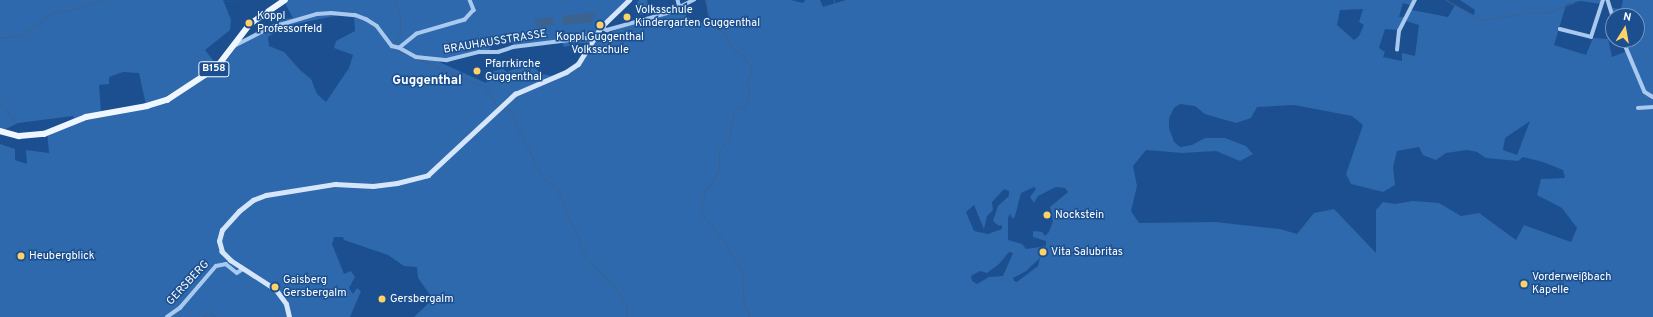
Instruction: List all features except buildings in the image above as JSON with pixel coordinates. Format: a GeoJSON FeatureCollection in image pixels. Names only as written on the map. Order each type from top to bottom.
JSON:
{"type":"FeatureCollection","features":[{"type":"Feature","properties":{"kind":"main road","name":"B158"},"geometry":{"type":"LineString","coordinates":[[0,131],[10,134],[44,134],[86,117],[160,103],[217,67],[250,24],[284,0]]}},
{"type":"Feature","properties":{"kind":"main road"},"geometry":{"type":"LineString","coordinates":[[289,317],[286,304],[274,288],[222,254],[220,243],[222,230],[251,201],[278,193],[335,184],[373,186],[397,183],[428,175],[511,97],[578,64],[601,27],[628,0]]}},
{"type":"Feature","properties":{"kind":"street","name":"BRAUHAUSSTRASSE"},"geometry":{"type":"LineString","coordinates":[[400,48],[417,34],[465,20],[474,10],[470,0]]}},
{"type":"Feature","properties":{"kind":"street"},"geometry":{"type":"LineString","coordinates":[[678,0],[680,8]]}},
{"type":"Feature","properties":{"kind":"street"},"geometry":{"type":"LineString","coordinates":[[601,27],[608,30],[680,8],[694,0]]}},
{"type":"Feature","properties":{"kind":"street"},"geometry":{"type":"LineString","coordinates":[[1397,50],[1399,31],[1415,0]]}},
{"type":"Feature","properties":{"kind":"street"},"geometry":{"type":"LineString","coordinates":[[1560,30],[1591,37],[1604,0]]}},
{"type":"Feature","properties":{"kind":"street","name":"BRAUHAUSSTRASSE"},"geometry":{"type":"LineString","coordinates":[[233,46],[269,28],[317,14],[331,13],[355,15],[366,19],[377,26],[392,46],[400,48],[416,57],[447,60],[479,52],[498,52],[513,47],[595,37]]}},
{"type":"Feature","properties":{"kind":"street"},"geometry":{"type":"LineString","coordinates":[[1626,48],[1645,92],[1653,97]]}},
{"type":"Feature","properties":{"kind":"street"},"geometry":{"type":"LineString","coordinates":[[1638,108],[1653,106]]}},
{"type":"Feature","properties":{"kind":"street","name":"GERSBERG"},"geometry":{"type":"LineString","coordinates":[[167,317],[180,308],[216,265],[226,264],[237,273],[243,269]]}},
{"type":"Feature","properties":{"kind":"shaded area"},"geometry":{"type":"Polygon","coordinates":[[[0,0],[223,0],[231,20],[230,30],[205,50],[220,69],[240,42],[261,29],[284,19],[293,18],[286,5],[287,1],[274,0],[630,0],[605,25],[597,36],[600,37],[641,19],[680,10],[695,23],[711,22],[705,0],[791,0],[803,3],[805,0],[820,0],[823,7],[846,0],[1414,0],[1413,6],[1403,3],[1399,17],[1407,17],[1399,30],[1385,29],[1379,48],[1385,52],[1383,57],[1402,61],[1402,53],[1415,56],[1419,25],[1406,21],[1412,10],[1448,17],[1455,5],[1474,15],[1475,10],[1460,0],[1603,0],[1601,4],[1580,1],[1566,5],[1554,45],[1586,55],[1593,38],[1605,39],[1605,48],[1610,48],[1612,57],[1627,51],[1626,48],[1645,48],[1645,8],[1621,8],[1623,0],[1653,0],[1653,317],[414,317],[433,299],[418,278],[417,267],[404,266],[388,255],[344,240],[343,237],[334,237],[332,244],[344,274],[351,271],[355,277],[349,288],[353,294],[357,288],[361,291],[350,317],[0,317],[0,144],[15,149],[15,160],[27,164],[26,150],[49,153],[47,131],[74,118],[73,116],[18,123],[4,130],[0,129],[0,0]],[[1363,9],[1340,10],[1337,25],[1354,40],[1359,36],[1364,25],[1359,22],[1363,9]],[[344,14],[286,26],[268,37],[269,46],[284,52],[300,70],[311,79],[317,94],[326,102],[349,68],[353,55],[334,48],[336,41],[355,31],[354,15],[344,14]],[[502,36],[491,43],[490,50],[437,61],[486,83],[494,71],[503,69],[507,72],[530,63],[541,74],[558,77],[574,70],[586,58],[584,43],[564,47],[561,40],[515,46],[507,37],[502,36]],[[123,72],[109,77],[109,84],[99,85],[101,111],[146,105],[139,73],[123,72]],[[1180,104],[1174,108],[1169,118],[1169,128],[1174,142],[1180,147],[1192,145],[1205,138],[1225,138],[1246,146],[1253,154],[1240,161],[1216,151],[1182,153],[1146,150],[1133,166],[1137,186],[1131,211],[1139,223],[1215,222],[1280,229],[1297,234],[1314,213],[1334,209],[1376,253],[1376,210],[1383,202],[1395,204],[1413,201],[1439,203],[1461,216],[1479,213],[1516,240],[1524,225],[1571,242],[1577,228],[1562,208],[1537,195],[1541,179],[1565,178],[1563,170],[1543,162],[1523,157],[1518,161],[1486,158],[1477,152],[1467,150],[1446,153],[1436,160],[1423,155],[1419,147],[1397,151],[1393,167],[1395,185],[1383,192],[1351,184],[1346,174],[1363,125],[1352,116],[1294,105],[1257,107],[1251,118],[1236,123],[1205,114],[1195,106],[1180,104]],[[1530,121],[1505,138],[1503,150],[1517,155],[1530,121]],[[1034,187],[1021,193],[1015,216],[1013,219],[1010,214],[1008,218],[1008,240],[1022,244],[1026,249],[1046,246],[1046,241],[1033,237],[1033,231],[1042,232],[1045,236],[1049,232],[1053,221],[1050,207],[1068,192],[1065,188],[1056,187],[1038,196],[1034,203],[1030,197],[1036,189],[1034,187]],[[1004,189],[992,202],[993,210],[987,216],[984,229],[974,205],[966,212],[974,231],[988,234],[1002,229],[1002,225],[999,226],[993,221],[998,206],[1009,196],[1009,191],[1004,189]],[[1009,252],[999,264],[987,273],[980,271],[971,276],[972,281],[977,284],[989,277],[1003,276],[1013,253],[1009,252]],[[1040,258],[1026,271],[1013,278],[1014,281],[1017,282],[1038,266],[1040,258]]]}},
{"type":"Feature","properties":{"kind":"shaded area"},"geometry":{"type":"Polygon","coordinates":[[[639,0],[647,0],[650,12],[640,15],[637,3],[639,0]]]}},
{"type":"Feature","properties":{"kind":"shaded area"},"geometry":{"type":"Polygon","coordinates":[[[595,12],[592,22],[563,25],[562,16],[595,12]]]}},
{"type":"Feature","properties":{"kind":"shaded area"},"geometry":{"type":"Polygon","coordinates":[[[553,17],[554,25],[536,27],[535,19],[553,17]]]}},
{"type":"Feature","properties":{"kind":"waterway"},"geometry":{"type":"LineString","coordinates":[[0,38],[21,35],[56,10],[62,12],[103,0]]}},
{"type":"Feature","properties":{"kind":"waterway"},"geometry":{"type":"LineString","coordinates":[[394,0],[400,15],[400,34],[395,43]]}},
{"type":"Feature","properties":{"kind":"waterway"},"geometry":{"type":"LineString","coordinates":[[706,0],[708,16],[712,26],[726,34],[729,45],[744,57],[752,69],[747,79],[749,93],[746,105],[738,107],[734,111],[729,139],[719,151],[719,167],[713,181],[705,190],[701,208],[704,217],[722,238],[742,271],[744,306],[750,317]]}},
{"type":"Feature","properties":{"kind":"waterway"},"geometry":{"type":"LineString","coordinates":[[1446,0],[1481,20],[1523,13]]}},
{"type":"Feature","properties":{"kind":"waterway"},"geometry":{"type":"LineString","coordinates":[[1529,13],[1546,13],[1573,3]]}},
{"type":"Feature","properties":{"kind":"waterway"},"geometry":{"type":"LineString","coordinates":[[396,50],[483,86],[497,105]]}},
{"type":"Feature","properties":{"kind":"waterway"},"geometry":{"type":"LineString","coordinates":[[0,102],[14,120]]}},
{"type":"Feature","properties":{"kind":"waterway"},"geometry":{"type":"LineString","coordinates":[[504,108],[508,107],[540,174],[558,191],[587,259],[619,292],[627,308],[626,317]]}},
{"type":"Feature","properties":{"kind":"waterway"},"geometry":{"type":"LineString","coordinates":[[201,317],[211,314],[217,317]]}},
{"type":"Feature","properties":{"kind":"place","name":"Volksschule Kindergarten Guggenthal"},"geometry":{"type":"Point","coordinates":[627,17]}},
{"type":"Feature","properties":{"kind":"place","name":"Koppl Professorfeld"},"geometry":{"type":"Point","coordinates":[249,23]}},
{"type":"Feature","properties":{"kind":"place","name":"Koppl Guggenthal Volksschule"},"geometry":{"type":"Point","coordinates":[600,25]}},
{"type":"Feature","properties":{"kind":"place","name":"Pfarrkirche Guggenthal"},"geometry":{"type":"Point","coordinates":[477,71]}},
{"type":"Feature","properties":{"kind":"place","name":"Nockstein"},"geometry":{"type":"Point","coordinates":[1047,215]}},
{"type":"Feature","properties":{"kind":"place","name":"Vita Salubritas"},"geometry":{"type":"Point","coordinates":[1043,252]}},
{"type":"Feature","properties":{"kind":"place","name":"Heubergblick"},"geometry":{"type":"Point","coordinates":[21,256]}},
{"type":"Feature","properties":{"kind":"place","name":"Vorderweißbach Kapelle"},"geometry":{"type":"Point","coordinates":[1524,284]}},
{"type":"Feature","properties":{"kind":"place","name":"Gaisberg Gersbergalm"},"geometry":{"type":"Point","coordinates":[275,287]}},
{"type":"Feature","properties":{"kind":"place","name":"Gersbergalm"},"geometry":{"type":"Point","coordinates":[382,299]}},
{"type":"Feature","properties":{"kind":"district","name":"Guggenthal"},"geometry":{"type":"Point","coordinates":[427,81]}}]}
